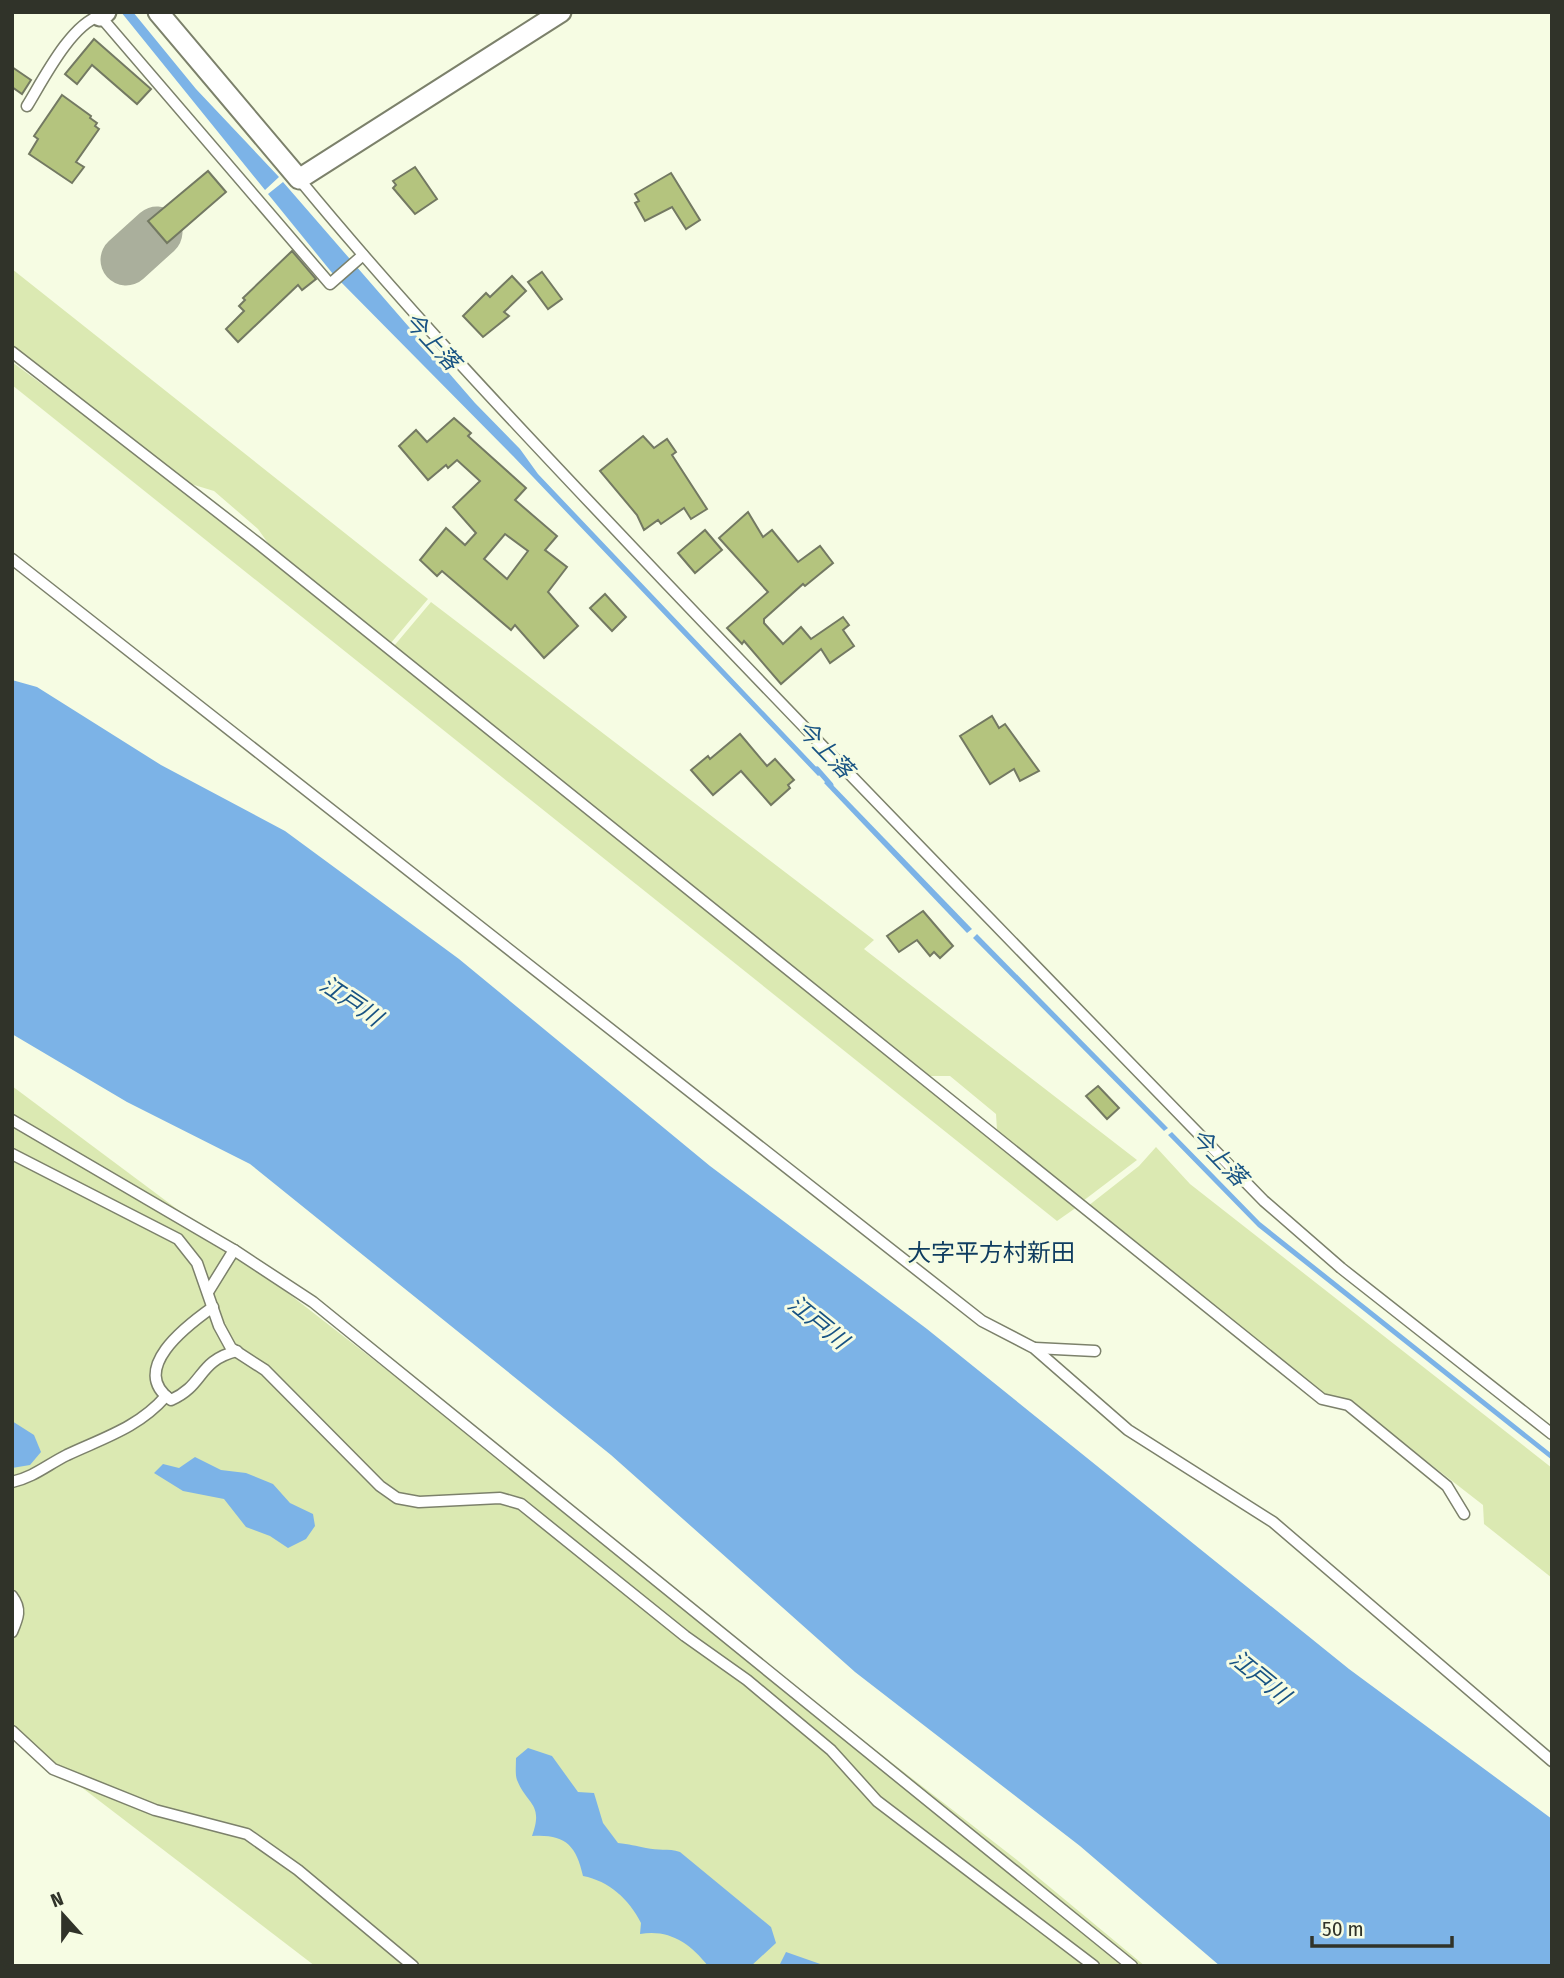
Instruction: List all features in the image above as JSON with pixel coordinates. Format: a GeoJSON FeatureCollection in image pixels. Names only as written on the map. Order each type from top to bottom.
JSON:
{"type":"FeatureCollection","features":[{"type":"Feature","properties":{"kind":"street"},"geometry":{"type":"LineString","coordinates":[[158,12],[299,179],[561,12]]}},
{"type":"Feature","properties":{"kind":"lane"},"geometry":{"type":"LineString","coordinates":[[27,106],[51,65],[89,20],[103,14],[330,284],[361,256]]}},
{"type":"Feature","properties":{"kind":"lane"},"geometry":{"type":"LineString","coordinates":[[299,179],[361,256],[527,435],[820,744],[1264,1201],[1341,1268],[1552,1434]]}},
{"type":"Feature","properties":{"kind":"lane"},"geometry":{"type":"LineString","coordinates":[[12,352],[238,527],[1322,1399],[1348,1405],[1447,1486],[1464,1514]]}},
{"type":"Feature","properties":{"kind":"lane"},"geometry":{"type":"LineString","coordinates":[[12,559],[982,1321],[1034,1348],[1128,1430],[1273,1522],[1552,1761]]}},
{"type":"Feature","properties":{"kind":"lane"},"geometry":{"type":"LineString","coordinates":[[12,1120],[234,1250],[313,1302],[1132,1966]]}},
{"type":"Feature","properties":{"kind":"lane"},"geometry":{"type":"LineString","coordinates":[[12,1154],[178,1239],[197,1263],[225,1337],[237,1351],[265,1370],[380,1486],[397,1498],[419,1502],[500,1498],[521,1504],[685,1636],[747,1680],[831,1750],[877,1801],[1094,1966]]}},
{"type":"Feature","properties":{"kind":"lane"},"geometry":{"type":"LineString","coordinates":[[208,1292],[234,1250]]}},
{"type":"Feature","properties":{"kind":"lane"},"geometry":{"type":"LineString","coordinates":[[213,1307],[190,1323],[161,1353],[155,1377],[160,1393],[171,1400],[184,1394],[212,1359],[237,1351]]}},
{"type":"Feature","properties":{"kind":"lane"},"geometry":{"type":"LineString","coordinates":[[1034,1348],[1095,1351]]}},
{"type":"Feature","properties":{"kind":"lane"},"geometry":{"type":"LineString","coordinates":[[12,1482],[32,1477],[66,1455],[129,1428],[152,1412],[166,1396]]}},
{"type":"Feature","properties":{"kind":"lane"},"geometry":{"type":"LineString","coordinates":[[12,1596],[18,1604],[19,1617],[12,1632]]}},
{"type":"Feature","properties":{"kind":"lane"},"geometry":{"type":"LineString","coordinates":[[12,1731],[53,1769],[155,1810],[247,1834],[298,1870],[413,1966]]}},
{"type":"Feature","properties":{"kind":"green space"},"geometry":{"type":"Polygon","coordinates":[[[12,269],[428,599],[390,644],[273,550],[258,529],[214,491],[191,484],[12,348],[12,269]]]}},
{"type":"Feature","properties":{"kind":"green space"},"geometry":{"type":"Polygon","coordinates":[[[12,362],[172,480],[1077,1207],[1057,1221],[12,385],[12,362]]]}},
{"type":"Feature","properties":{"kind":"green space"},"geometry":{"type":"Polygon","coordinates":[[[431,602],[874,940],[864,949],[1137,1160],[1083,1201],[997,1130],[996,1114],[950,1076],[927,1076],[394,646],[431,602]]]}},
{"type":"Feature","properties":{"kind":"green space"},"geometry":{"type":"Polygon","coordinates":[[[12,1086],[248,1262],[1017,1860],[1145,1966],[315,1966],[12,1734],[12,1086]]]}},
{"type":"Feature","properties":{"kind":"green space"},"geometry":{"type":"Polygon","coordinates":[[[1156,1147],[1190,1184],[1552,1468],[1552,1578],[1484,1524],[1483,1505],[1348,1400],[1324,1396],[1088,1206],[1139,1166],[1156,1147]]]}},
{"type":"Feature","properties":{"kind":"water"},"geometry":{"type":"Polygon","coordinates":[[[121,12],[133,12],[196,89],[279,177],[265,190],[121,12]]]}},
{"type":"Feature","properties":{"kind":"water"},"geometry":{"type":"Polygon","coordinates":[[[283,182],[475,403],[520,449],[538,474],[822,773],[818,776],[513,456],[333,274],[268,194],[283,182]]]}},
{"type":"Feature","properties":{"kind":"water","name":"江戸川"},"geometry":{"type":"Polygon","coordinates":[[[12,680],[37,687],[161,765],[285,831],[459,959],[710,1166],[927,1329],[1349,1669],[1552,1819],[1552,1966],[1220,1966],[1080,1846],[855,1672],[611,1455],[250,1164],[127,1102],[12,1034],[12,680]]]}},
{"type":"Feature","properties":{"kind":"water"},"geometry":{"type":"Polygon","coordinates":[[[828,780],[972,929],[967,933],[824,783],[828,780]]]}},
{"type":"Feature","properties":{"kind":"water"},"geometry":{"type":"Polygon","coordinates":[[[977,934],[1168,1128],[1164,1131],[973,938],[977,934]]]}},
{"type":"Feature","properties":{"kind":"water"},"geometry":{"type":"Polygon","coordinates":[[[1172,1132],[1260,1222],[1552,1454],[1552,1460],[1258,1227],[1168,1135],[1172,1132]]]}},
{"type":"Feature","properties":{"kind":"water"},"geometry":{"type":"Polygon","coordinates":[[[12,1421],[34,1435],[41,1452],[30,1465],[12,1468],[12,1421]]]}},
{"type":"Feature","properties":{"kind":"water"},"geometry":{"type":"Polygon","coordinates":[[[195,1457],[221,1470],[246,1473],[273,1484],[290,1503],[313,1514],[315,1526],[306,1539],[288,1548],[270,1536],[246,1527],[224,1499],[183,1491],[154,1473],[163,1464],[179,1468],[195,1457]]]}},
{"type":"Feature","properties":{"kind":"water"},"geometry":{"type":"Polygon","coordinates":[[[528,1748],[552,1756],[578,1792],[594,1793],[603,1823],[618,1843],[680,1852],[771,1927],[776,1943],[751,1966],[708,1966],[686,1944],[670,1936],[640,1934],[641,1923],[631,1906],[610,1887],[583,1876],[577,1856],[567,1843],[552,1837],[532,1836],[535,1810],[517,1780],[516,1772],[516,1758],[528,1748]]]}},
{"type":"Feature","properties":{"kind":"water"},"geometry":{"type":"Polygon","coordinates":[[[786,1952],[826,1966],[779,1966],[786,1952]]]}},
{"type":"Feature","properties":{"kind":"building"},"geometry":{"type":"Polygon","coordinates":[[[94,39],[151,89],[137,104],[92,65],[77,84],[65,74],[94,39]]]}},
{"type":"Feature","properties":{"kind":"building"},"geometry":{"type":"Polygon","coordinates":[[[12,67],[31,80],[22,94],[12,87],[12,67]]]}},
{"type":"Feature","properties":{"kind":"building"},"geometry":{"type":"Polygon","coordinates":[[[62,95],[91,116],[99,129],[76,162],[84,167],[72,183],[29,154],[38,139],[34,136],[62,95]]]}},
{"type":"Feature","properties":{"kind":"building"},"geometry":{"type":"Polygon","coordinates":[[[415,167],[437,199],[415,214],[393,188],[396,185],[393,181],[415,167]]]}},
{"type":"Feature","properties":{"kind":"building"},"geometry":{"type":"Polygon","coordinates":[[[208,171],[226,192],[167,243],[148,221],[208,171]]]}},
{"type":"Feature","properties":{"kind":"building"},"geometry":{"type":"Polygon","coordinates":[[[671,173],[700,220],[686,229],[672,207],[645,221],[635,203],[639,201],[635,194],[671,173]]]}},
{"type":"Feature","properties":{"kind":"building"},"geometry":{"type":"Polygon","coordinates":[[[292,251],[316,279],[302,290],[298,285],[238,342],[226,329],[244,311],[239,306],[245,300],[243,298],[292,251]]]}},
{"type":"Feature","properties":{"kind":"building"},"geometry":{"type":"Polygon","coordinates":[[[542,272],[562,299],[548,309],[528,282],[542,272]]]}},
{"type":"Feature","properties":{"kind":"building"},"geometry":{"type":"Polygon","coordinates":[[[512,276],[526,291],[504,312],[509,316],[483,337],[463,316],[486,293],[490,297],[512,276]]]}},
{"type":"Feature","properties":{"kind":"building"},"geometry":{"type":"Polygon","coordinates":[[[454,418],[471,433],[468,436],[526,488],[515,500],[557,536],[545,550],[567,567],[548,592],[578,626],[544,658],[515,625],[511,630],[442,571],[437,576],[420,560],[446,528],[465,545],[476,533],[453,507],[480,481],[457,460],[448,468],[446,465],[428,480],[399,446],[416,430],[427,442],[454,418]],[[505,534],[484,559],[507,579],[528,551],[505,534]]]}},
{"type":"Feature","properties":{"kind":"building"},"geometry":{"type":"Polygon","coordinates":[[[643,436],[654,448],[667,439],[676,452],[672,455],[707,509],[691,519],[684,508],[661,524],[658,520],[644,530],[637,515],[600,471],[643,436]]]}},
{"type":"Feature","properties":{"kind":"building"},"geometry":{"type":"Polygon","coordinates":[[[748,512],[763,537],[772,530],[798,562],[820,546],[833,563],[805,586],[803,584],[764,619],[764,623],[783,644],[801,627],[811,639],[843,617],[849,625],[843,630],[854,646],[830,663],[821,649],[781,684],[744,641],[742,644],[727,628],[768,592],[719,538],[748,512]]]}},
{"type":"Feature","properties":{"kind":"building"},"geometry":{"type":"Polygon","coordinates":[[[705,530],[722,550],[695,573],[678,553],[705,530]]]}},
{"type":"Feature","properties":{"kind":"building"},"geometry":{"type":"Polygon","coordinates":[[[605,594],[626,617],[612,631],[590,608],[605,594]]]}},
{"type":"Feature","properties":{"kind":"building"},"geometry":{"type":"Polygon","coordinates":[[[992,716],[999,728],[1005,724],[1039,771],[1020,781],[1014,769],[990,784],[960,736],[992,716]]]}},
{"type":"Feature","properties":{"kind":"building"},"geometry":{"type":"Polygon","coordinates":[[[740,734],[767,766],[775,759],[794,780],[788,785],[790,788],[771,805],[741,771],[713,795],[691,770],[708,756],[710,759],[740,734]]]}},
{"type":"Feature","properties":{"kind":"building"},"geometry":{"type":"Polygon","coordinates":[[[923,911],[953,946],[940,958],[934,952],[930,956],[917,940],[899,952],[887,936],[923,911]]]}},
{"type":"Feature","properties":{"kind":"building"},"geometry":{"type":"Polygon","coordinates":[[[1098,1086],[1119,1108],[1107,1119],[1086,1096],[1098,1086]]]}},
{"type":"Feature","properties":{"kind":"waterway","name":"今上落"},"geometry":{"type":"LineString","coordinates":[[817,769],[831,785]]}},
{"type":"Feature","properties":{"kind":"taxiway"},"geometry":{"type":"LineString","coordinates":[[126,260],[157,232]]}},
{"type":"Feature","properties":{"kind":"district","name":"大字平方村新田"},"geometry":{"type":"Point","coordinates":[991,1253]}}]}
